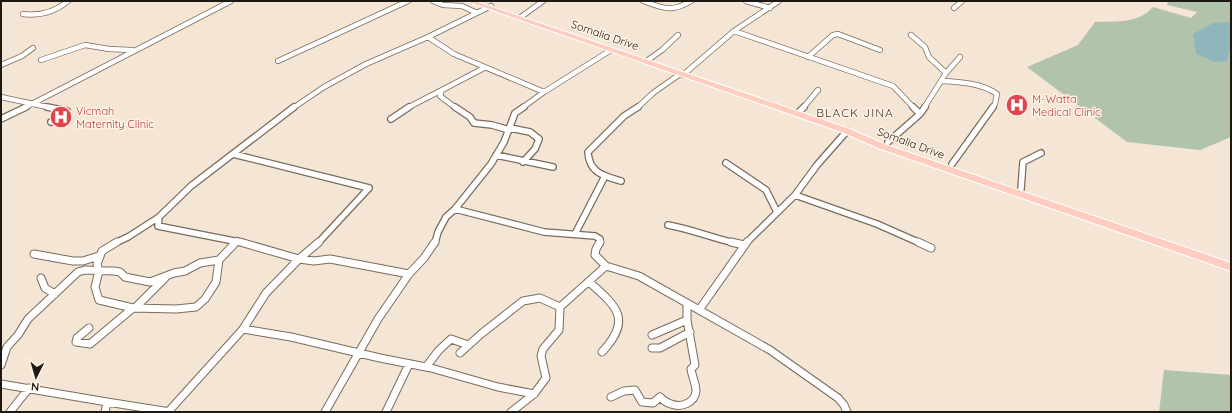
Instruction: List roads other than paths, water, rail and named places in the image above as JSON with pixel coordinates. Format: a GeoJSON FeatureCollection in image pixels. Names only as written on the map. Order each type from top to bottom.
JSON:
{"type":"FeatureCollection","features":[{"type":"Feature","properties":{"kind":"main road","name":"Somalia Drive"},"geometry":{"type":"LineString","coordinates":[[469,1],[648,60],[683,74],[847,131],[882,146],[1231,267]]}},
{"type":"Feature","properties":{"kind":"main road","name":"Somalia Drive"},"geometry":{"type":"LineString","coordinates":[[477,1],[611,50],[888,142],[1231,261]]}},
{"type":"Feature","properties":{"kind":"street"},"geometry":{"type":"LineString","coordinates":[[23,14],[30,15],[46,12],[63,5],[68,1]]}},
{"type":"Feature","properties":{"kind":"street"},"geometry":{"type":"LineString","coordinates":[[1,119],[231,1]]}},
{"type":"Feature","properties":{"kind":"street"},"geometry":{"type":"LineString","coordinates":[[278,61],[408,1]]}},
{"type":"Feature","properties":{"kind":"street"},"geometry":{"type":"LineString","coordinates":[[433,1],[444,5],[462,6],[477,13]]}},
{"type":"Feature","properties":{"kind":"street"},"geometry":{"type":"LineString","coordinates":[[521,17],[543,1]]}},
{"type":"Feature","properties":{"kind":"street"},"geometry":{"type":"LineString","coordinates":[[643,1],[675,10],[691,1]]}},
{"type":"Feature","properties":{"kind":"street"},"geometry":{"type":"LineString","coordinates":[[746,1],[770,8]]}},
{"type":"Feature","properties":{"kind":"street"},"geometry":{"type":"LineString","coordinates":[[621,181],[595,172],[590,165],[588,152],[624,116],[683,74],[734,31],[779,1]]}},
{"type":"Feature","properties":{"kind":"street"},"geometry":{"type":"LineString","coordinates":[[954,8],[962,1]]}},
{"type":"Feature","properties":{"kind":"street"},"geometry":{"type":"LineString","coordinates":[[219,260],[216,282],[205,300],[196,307],[176,309],[134,308],[107,303],[99,300],[94,287],[99,271],[97,264],[102,251],[108,246],[128,237],[158,217],[191,186],[291,109],[324,87],[366,64],[428,37],[490,7]]}},
{"type":"Feature","properties":{"kind":"street"},"geometry":{"type":"LineString","coordinates":[[734,31],[893,86],[920,114]]}},
{"type":"Feature","properties":{"kind":"street"},"geometry":{"type":"LineString","coordinates":[[808,57],[833,36],[838,34],[880,50]]}},
{"type":"Feature","properties":{"kind":"street"},"geometry":{"type":"LineString","coordinates":[[648,60],[662,50],[678,35]]}},
{"type":"Feature","properties":{"kind":"street"},"geometry":{"type":"LineString","coordinates":[[911,36],[926,46],[929,57],[946,73]]}},
{"type":"Feature","properties":{"kind":"street"},"geometry":{"type":"LineString","coordinates":[[428,37],[454,54],[484,68],[544,92]]}},
{"type":"Feature","properties":{"kind":"street"},"geometry":{"type":"LineString","coordinates":[[41,60],[85,45],[109,49],[134,50]]}},
{"type":"Feature","properties":{"kind":"street"},"geometry":{"type":"LineString","coordinates":[[1,65],[22,56],[33,48]]}},
{"type":"Feature","properties":{"kind":"street"},"geometry":{"type":"LineString","coordinates":[[325,412],[358,353],[372,332],[378,319],[408,274],[431,249],[446,217],[455,209],[491,164],[504,142],[515,113],[544,92],[611,50]]}},
{"type":"Feature","properties":{"kind":"street"},"geometry":{"type":"LineString","coordinates":[[888,142],[920,114],[946,73],[960,58]]}},
{"type":"Feature","properties":{"kind":"street"},"geometry":{"type":"LineString","coordinates":[[391,119],[413,104],[484,68]]}},
{"type":"Feature","properties":{"kind":"street"},"geometry":{"type":"LineString","coordinates":[[942,81],[976,85],[989,89],[997,94],[995,104],[952,164]]}},
{"type":"Feature","properties":{"kind":"street"},"geometry":{"type":"LineString","coordinates":[[442,90],[440,96],[470,117],[474,123],[531,133],[536,136],[538,139],[535,149],[523,162]]}},
{"type":"Feature","properties":{"kind":"street"},"geometry":{"type":"LineString","coordinates":[[799,112],[818,90]]}},
{"type":"Feature","properties":{"kind":"street"},"geometry":{"type":"LineString","coordinates":[[1,97],[67,111],[64,116],[51,122]]}},
{"type":"Feature","properties":{"kind":"street"},"geometry":{"type":"LineString","coordinates":[[699,310],[744,244],[795,195],[817,165],[847,131]]}},
{"type":"Feature","properties":{"kind":"street"},"geometry":{"type":"LineString","coordinates":[[1021,188],[1023,162],[1041,153]]}},
{"type":"Feature","properties":{"kind":"street"},"geometry":{"type":"LineString","coordinates":[[1,384],[169,412],[243,329],[266,293],[299,258],[318,243],[368,188],[233,154]]}},
{"type":"Feature","properties":{"kind":"street"},"geometry":{"type":"LineString","coordinates":[[496,155],[523,162],[553,167]]}},
{"type":"Feature","properties":{"kind":"street"},"geometry":{"type":"LineString","coordinates":[[726,164],[766,190],[777,212]]}},
{"type":"Feature","properties":{"kind":"street"},"geometry":{"type":"LineString","coordinates":[[575,234],[605,176]]}},
{"type":"Feature","properties":{"kind":"street"},"geometry":{"type":"LineString","coordinates":[[795,195],[877,224],[932,248]]}},
{"type":"Feature","properties":{"kind":"street"},"geometry":{"type":"LineString","coordinates":[[455,209],[544,232],[595,236],[600,239],[600,244],[596,249],[595,255],[606,266],[639,276],[770,350],[838,398],[844,405],[847,412]]}},
{"type":"Feature","properties":{"kind":"street"},"geometry":{"type":"LineString","coordinates":[[158,217],[158,226],[237,241],[314,261],[330,259],[408,274]]}},
{"type":"Feature","properties":{"kind":"street"},"geometry":{"type":"LineString","coordinates":[[668,225],[687,228],[717,239],[744,244]]}},
{"type":"Feature","properties":{"kind":"street"},"geometry":{"type":"LineString","coordinates":[[1,365],[6,354],[7,347],[18,335],[28,319],[78,272],[85,270],[120,272],[125,276],[142,282],[150,282],[174,273],[185,272],[200,264],[219,260],[237,241]]}},
{"type":"Feature","properties":{"kind":"street"},"geometry":{"type":"LineString","coordinates":[[34,254],[78,261],[99,256]]}},
{"type":"Feature","properties":{"kind":"street"},"geometry":{"type":"LineString","coordinates":[[511,412],[534,394],[546,378],[541,363],[541,355],[544,347],[553,340],[559,331],[560,307],[606,266]]}},
{"type":"Feature","properties":{"kind":"street"},"geometry":{"type":"LineString","coordinates":[[89,328],[77,338],[76,342],[90,344],[134,308],[165,277]]}},
{"type":"Feature","properties":{"kind":"street"},"geometry":{"type":"LineString","coordinates":[[41,278],[42,285],[46,290],[55,294]]}},
{"type":"Feature","properties":{"kind":"street"},"geometry":{"type":"LineString","coordinates":[[589,282],[602,292],[615,308],[620,319],[619,328],[609,345],[602,352]]}},
{"type":"Feature","properties":{"kind":"street"},"geometry":{"type":"LineString","coordinates":[[460,353],[523,301],[540,298],[560,307]]}},
{"type":"Feature","properties":{"kind":"street"},"geometry":{"type":"LineString","coordinates":[[611,397],[630,389],[635,390],[642,402],[653,402],[660,397],[672,405],[680,406],[688,404],[694,398],[696,392],[691,369],[695,365],[687,320],[687,304]]}},
{"type":"Feature","properties":{"kind":"street"},"geometry":{"type":"LineString","coordinates":[[652,335],[687,320]]}},
{"type":"Feature","properties":{"kind":"street"},"geometry":{"type":"LineString","coordinates":[[243,329],[259,331],[409,364],[426,366],[517,393],[534,394]]}},
{"type":"Feature","properties":{"kind":"street"},"geometry":{"type":"LineString","coordinates":[[652,348],[660,348],[690,332]]}},
{"type":"Feature","properties":{"kind":"street"},"geometry":{"type":"LineString","coordinates":[[426,366],[439,350],[451,339],[468,345]]}},
{"type":"Feature","properties":{"kind":"street"},"geometry":{"type":"LineString","coordinates":[[386,412],[409,364]]}},
{"type":"Feature","properties":{"kind":"street"},"geometry":{"type":"LineString","coordinates":[[10,412],[29,388]]}},
{"type":"Feature","properties":{"kind":"street"},"geometry":{"type":"LineString","coordinates":[[105,412],[107,402]]}},
{"type":"Feature","properties":{"kind":"water"},"geometry":{"type":"Polygon","coordinates":[[[1231,22],[1231,45],[1227,61],[1215,62],[1196,54],[1193,34],[1213,23],[1231,22]]]}},
{"type":"Feature","properties":{"kind":"place","name":"M-Watta Medical Clinic"},"geometry":{"type":"Point","coordinates":[1017,105]}},
{"type":"Feature","properties":{"kind":"place","name":"Vicmah Maternity Clinic"},"geometry":{"type":"Point","coordinates":[61,117]}},
{"type":"Feature","properties":{"kind":"district","name":"BLACK JINA"},"geometry":{"type":"Point","coordinates":[855,112]}}]}
